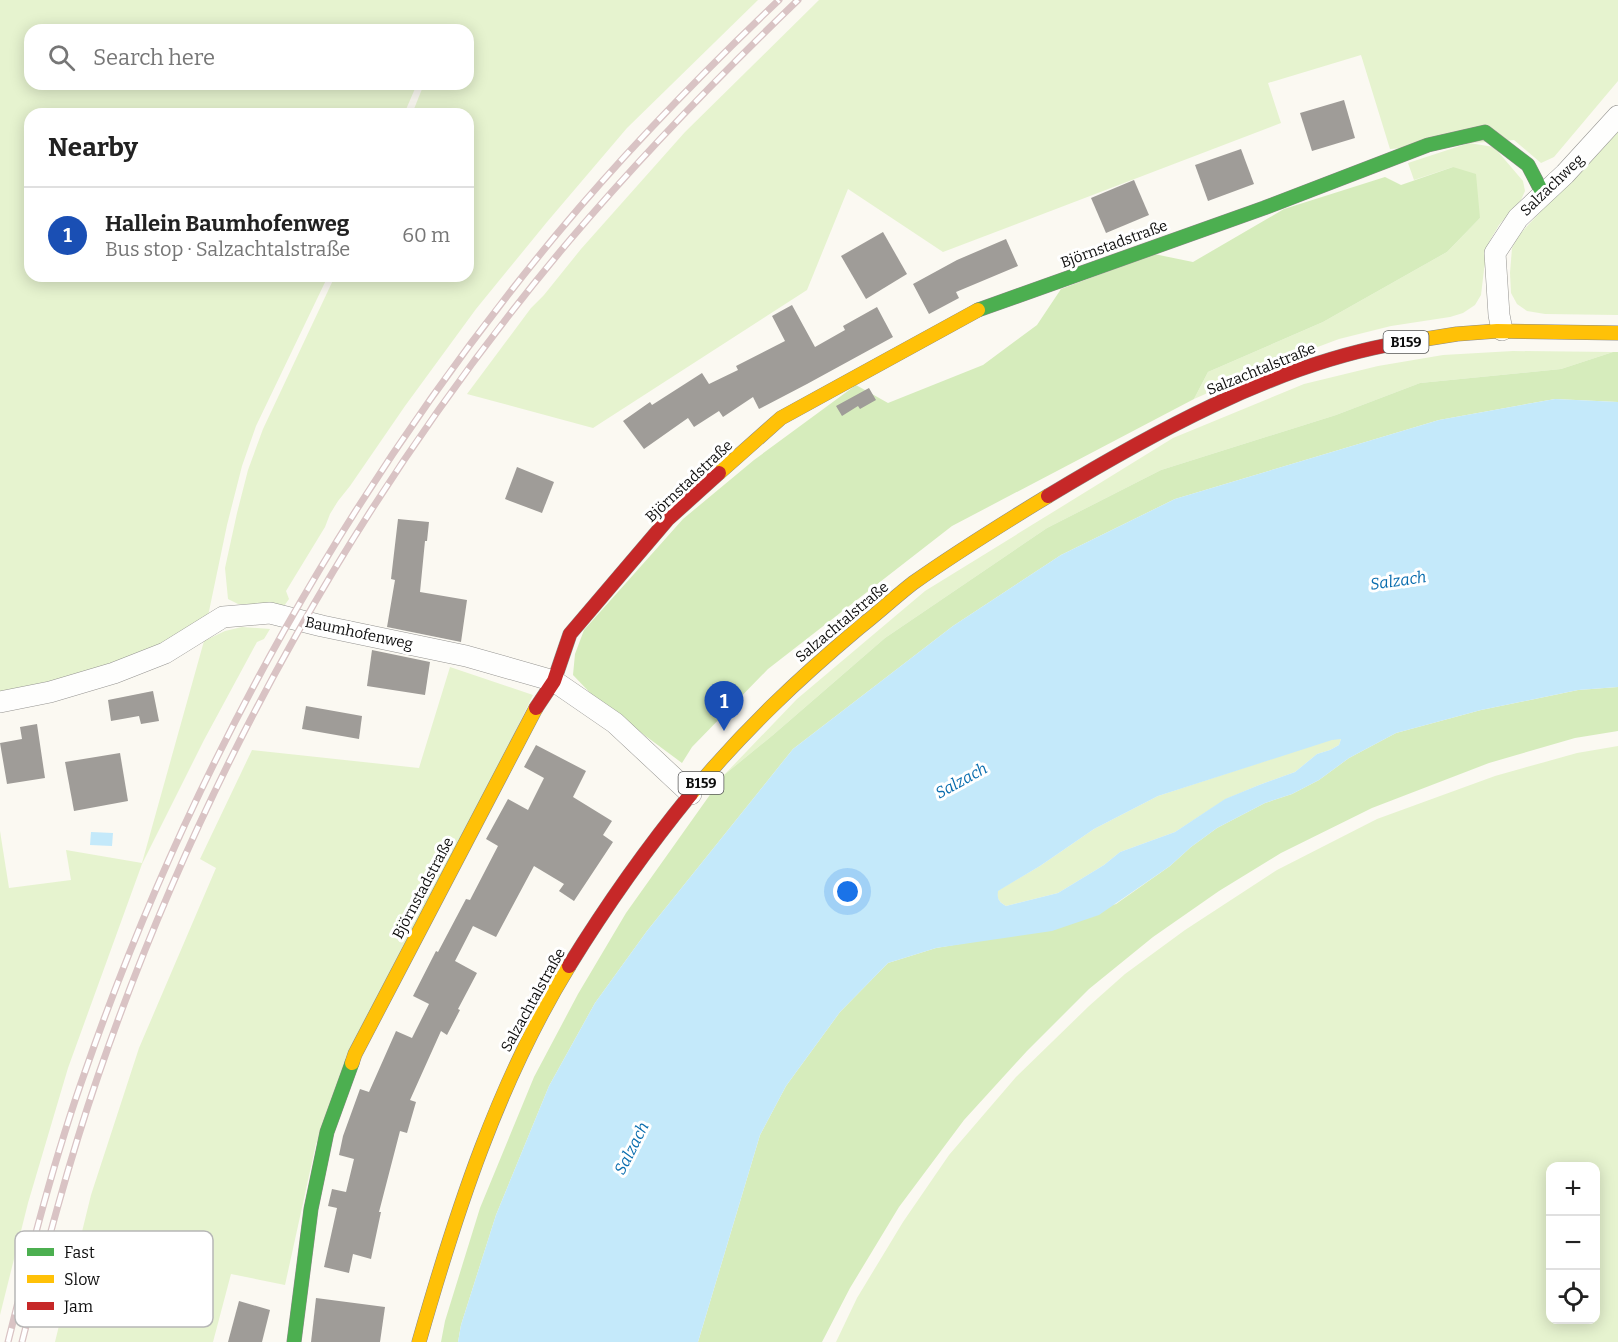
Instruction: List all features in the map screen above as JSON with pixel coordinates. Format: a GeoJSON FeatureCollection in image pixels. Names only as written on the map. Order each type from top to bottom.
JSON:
{"type":"FeatureCollection","features":[{"type":"Feature","properties":{"kind":"street","name":"Salzachweg"},"geometry":{"type":"LineString","coordinates":[[1502,330],[1495,253],[1518,218],[1565,174],[1618,116]]}},
{"type":"Feature","properties":{"kind":"street","name":"Björnstadstraße"},"geometry":{"type":"LineString","coordinates":[[294,1342],[311,1209],[327,1132],[355,1054],[535,710],[554,681],[570,634],[668,519],[781,418],[972,312],[1264,208],[1428,145],[1485,132],[1528,165],[1543,194]]}},
{"type":"Feature","properties":{"kind":"street","name":"Salzachtalstraße"},"geometry":{"type":"LineString","coordinates":[[419,1342],[444,1253],[476,1158],[516,1063],[564,976],[623,884],[691,794],[740,738],[818,662],[912,584],[1015,516],[1119,454],[1204,409],[1278,377],[1337,357],[1403,342],[1456,334],[1502,330],[1618,333]]}},
{"type":"Feature","properties":{"kind":"street","name":"Baumhofenweg"},"geometry":{"type":"LineString","coordinates":[[0,702],[50,692],[114,673],[165,652],[223,617],[270,613],[466,656],[554,681],[615,723],[691,794]]}},
{"type":"Feature","properties":{"kind":"green space"},"geometry":{"type":"Polygon","coordinates":[[[0,0],[758,0],[627,128],[476,309],[338,501],[286,591],[289,599],[284,606],[238,604],[228,599],[225,568],[248,470],[263,429],[332,282],[474,282],[474,108],[414,108],[422,90],[474,90],[474,24],[24,24],[24,90],[414,90],[407,108],[24,108],[24,282],[325,282],[256,426],[242,466],[227,525],[208,616],[162,644],[88,676],[0,695],[0,0]]]}},
{"type":"Feature","properties":{"kind":"green space"},"geometry":{"type":"Polygon","coordinates":[[[819,0],[1618,0],[1618,81],[1554,157],[1541,163],[1514,140],[1390,149],[1361,55],[1268,83],[1281,123],[943,252],[848,189],[807,290],[593,428],[467,394],[531,308],[685,132],[819,0]]]}},
{"type":"Feature","properties":{"kind":"green space"},"geometry":{"type":"Polygon","coordinates":[[[1618,129],[1618,315],[1545,314],[1527,311],[1517,304],[1511,293],[1512,248],[1518,236],[1618,129]]]}},
{"type":"Feature","properties":{"kind":"green space"},"geometry":{"type":"Polygon","coordinates":[[[1469,143],[1494,147],[1523,181],[1525,191],[1521,200],[1499,225],[1489,242],[1481,295],[1475,305],[1463,313],[1450,317],[1391,326],[1339,339],[1283,360],[1194,399],[1208,372],[1323,322],[1447,252],[1480,218],[1453,167],[1414,180],[1408,163],[1469,143]]]}},
{"type":"Feature","properties":{"kind":"green space"},"geometry":{"type":"Polygon","coordinates":[[[1453,167],[1476,174],[1480,218],[1447,252],[1323,322],[1208,372],[1194,399],[952,526],[768,669],[692,747],[682,763],[597,700],[573,675],[575,654],[584,630],[683,519],[754,460],[856,385],[888,403],[983,365],[1037,325],[1061,289],[1154,254],[1193,262],[1284,209],[1385,177],[1401,185],[1453,167]]]}},
{"type":"Feature","properties":{"kind":"green space"},"geometry":{"type":"Polygon","coordinates":[[[1513,351],[1613,352],[1561,369],[1420,383],[1336,415],[1161,470],[1047,528],[885,638],[724,775],[797,699],[925,591],[1173,438],[1304,384],[1378,366],[1443,355],[1513,351]]]}},
{"type":"Feature","properties":{"kind":"green space"},"geometry":{"type":"Polygon","coordinates":[[[1618,352],[1618,402],[1555,399],[1439,420],[1175,499],[1061,555],[953,626],[793,749],[647,931],[595,1003],[549,1086],[496,1215],[461,1325],[458,1342],[441,1342],[445,1321],[480,1208],[534,1077],[578,994],[626,913],[724,775],[885,638],[1047,528],[1161,470],[1336,415],[1420,383],[1561,369],[1618,352]]]}},
{"type":"Feature","properties":{"kind":"green space"},"geometry":{"type":"Polygon","coordinates":[[[242,627],[270,629],[264,639],[257,642],[204,740],[142,864],[68,1068],[21,1231],[15,1231],[15,1255],[0,1315],[0,831],[9,888],[71,880],[66,850],[142,863],[204,641],[225,631],[242,627]]]}},
{"type":"Feature","properties":{"kind":"green space"},"geometry":{"type":"Polygon","coordinates":[[[450,667],[533,695],[316,1144],[285,1285],[231,1274],[213,1342],[55,1342],[59,1327],[213,1327],[213,1231],[82,1231],[91,1195],[139,1048],[216,868],[200,859],[252,750],[419,768],[450,667]]]}},
{"type":"Feature","properties":{"kind":"green space"},"geometry":{"type":"Polygon","coordinates":[[[1618,687],[1618,731],[1575,738],[1489,763],[1372,808],[1281,853],[1219,891],[1153,937],[1089,989],[1027,1051],[964,1120],[899,1207],[850,1288],[822,1342],[698,1342],[760,1135],[786,1086],[840,1012],[888,963],[936,948],[1007,936],[1116,904],[1170,866],[1217,828],[1265,803],[1292,794],[1319,780],[1349,758],[1396,733],[1481,710],[1578,690],[1618,687]]]}},
{"type":"Feature","properties":{"kind":"green space"},"geometry":{"type":"Polygon","coordinates":[[[1332,739],[1341,739],[1339,745],[1317,754],[1295,772],[1226,799],[1175,832],[1120,852],[1104,865],[1058,893],[1006,906],[998,898],[997,891],[1040,866],[1094,829],[1158,796],[1332,739]]]}},
{"type":"Feature","properties":{"kind":"green space"},"geometry":{"type":"Polygon","coordinates":[[[1618,746],[1618,1342],[836,1342],[857,1298],[903,1222],[949,1155],[1016,1077],[1125,974],[1185,930],[1277,870],[1377,819],[1495,776],[1577,753],[1618,746]]]}},
{"type":"Feature","properties":{"kind":"water","name":"Salzach"},"geometry":{"type":"Polygon","coordinates":[[[1555,399],[1618,402],[1618,687],[1578,690],[1481,710],[1396,733],[1349,758],[1319,780],[1292,794],[1265,803],[1217,828],[1170,866],[1099,915],[1052,931],[936,948],[888,963],[840,1012],[786,1086],[760,1135],[698,1342],[458,1342],[461,1325],[496,1215],[549,1086],[595,1003],[647,931],[793,749],[953,626],[1061,555],[1175,499],[1439,420],[1555,399]],[[1341,739],[1332,740],[1158,796],[1094,829],[998,891],[999,900],[1006,906],[1058,893],[1104,865],[1120,852],[1175,832],[1225,799],[1295,772],[1317,754],[1339,745],[1341,739]]]}},
{"type":"Feature","properties":{"kind":"water"},"geometry":{"type":"Polygon","coordinates":[[[91,832],[113,833],[112,846],[90,845],[91,832]]]}},
{"type":"Feature","properties":{"kind":"building"},"geometry":{"type":"Polygon","coordinates":[[[1344,100],[1355,138],[1312,151],[1300,113],[1344,100]]]}},
{"type":"Feature","properties":{"kind":"building"},"geometry":{"type":"Polygon","coordinates":[[[1241,149],[1254,184],[1208,201],[1195,165],[1241,149]]]}},
{"type":"Feature","properties":{"kind":"building"},"geometry":{"type":"Polygon","coordinates":[[[1134,180],[1149,215],[1106,233],[1091,198],[1134,180]]]}},
{"type":"Feature","properties":{"kind":"building"},"geometry":{"type":"Polygon","coordinates":[[[883,232],[907,274],[866,299],[841,256],[883,232]]]}},
{"type":"Feature","properties":{"kind":"building"},"geometry":{"type":"Polygon","coordinates":[[[1006,239],[1018,266],[956,292],[959,298],[929,314],[913,284],[957,260],[1006,239]]]}},
{"type":"Feature","properties":{"kind":"building"},"geometry":{"type":"Polygon","coordinates":[[[792,305],[815,347],[845,330],[843,326],[877,307],[893,337],[759,409],[753,397],[723,417],[719,411],[694,427],[688,418],[644,449],[623,421],[650,402],[652,405],[702,373],[709,384],[738,370],[736,366],[785,341],[772,316],[792,305]]]}},
{"type":"Feature","properties":{"kind":"building"},"geometry":{"type":"Polygon","coordinates":[[[869,388],[876,400],[860,409],[858,406],[842,416],[836,406],[869,388]]]}},
{"type":"Feature","properties":{"kind":"building"},"geometry":{"type":"Polygon","coordinates":[[[517,467],[554,482],[542,513],[505,499],[517,467]]]}},
{"type":"Feature","properties":{"kind":"building"},"geometry":{"type":"Polygon","coordinates":[[[398,519],[429,522],[420,592],[467,600],[461,642],[387,627],[395,580],[391,579],[398,519]]]}},
{"type":"Feature","properties":{"kind":"building"},"geometry":{"type":"Polygon","coordinates":[[[372,650],[430,662],[425,695],[367,686],[372,650]]]}},
{"type":"Feature","properties":{"kind":"building"},"geometry":{"type":"Polygon","coordinates":[[[153,691],[159,721],[141,724],[139,716],[111,721],[108,700],[153,691]]]}},
{"type":"Feature","properties":{"kind":"building"},"geometry":{"type":"Polygon","coordinates":[[[306,706],[362,716],[359,739],[302,729],[306,706]]]}},
{"type":"Feature","properties":{"kind":"building"},"geometry":{"type":"Polygon","coordinates":[[[37,724],[45,778],[7,784],[0,743],[22,739],[20,727],[37,724]]]}},
{"type":"Feature","properties":{"kind":"building"},"geometry":{"type":"Polygon","coordinates":[[[536,745],[586,771],[573,797],[612,821],[603,835],[613,842],[574,901],[559,891],[564,884],[534,866],[496,937],[473,926],[455,961],[477,973],[447,1035],[441,1031],[410,1100],[416,1102],[407,1133],[400,1131],[379,1212],[381,1212],[371,1259],[353,1254],[349,1273],[324,1267],[337,1208],[328,1206],[332,1189],[346,1192],[354,1159],[339,1155],[343,1136],[360,1089],[369,1092],[396,1031],[412,1038],[429,1004],[413,996],[466,899],[470,900],[498,846],[486,839],[508,799],[528,810],[544,778],[524,767],[536,745]]]}},
{"type":"Feature","properties":{"kind":"building"},"geometry":{"type":"Polygon","coordinates":[[[120,753],[128,801],[74,811],[65,762],[120,753]]]}},
{"type":"Feature","properties":{"kind":"building"},"geometry":{"type":"Polygon","coordinates":[[[316,1298],[385,1307],[380,1342],[311,1342],[316,1298]]]}},
{"type":"Feature","properties":{"kind":"building"},"geometry":{"type":"Polygon","coordinates":[[[239,1301],[270,1310],[262,1342],[228,1342],[239,1301]]]}},
{"type":"Feature","properties":{"kind":"railway"},"geometry":{"type":"LineString","coordinates":[[36,1231],[53,1170],[86,1069],[128,956],[175,845],[227,737],[284,631],[345,528],[411,427],[481,330],[556,235],[636,144],[692,85],[779,0]]}},
{"type":"Feature","properties":{"kind":"railway"},"geometry":{"type":"LineString","coordinates":[[51,1231],[98,1076],[140,963],[187,852],[239,743],[295,637],[357,533],[423,432],[494,335],[569,241],[624,178],[709,88],[798,0]]}},
{"type":"Feature","properties":{"kind":"railway"},"geometry":{"type":"LineString","coordinates":[[8,1342],[15,1314]]}},
{"type":"Feature","properties":{"kind":"railway"},"geometry":{"type":"LineString","coordinates":[[22,1342],[26,1327]]}},
{"type":"Feature","properties":{"kind":"traffic: fast"},"geometry":{"type":"LineString","coordinates":[[978,310],[1264,208],[1428,145],[1485,132],[1528,165],[1543,194]]}},
{"type":"Feature","properties":{"kind":"traffic: fast"},"geometry":{"type":"LineString","coordinates":[[294,1342],[311,1209],[327,1132],[352,1063]]}},
{"type":"Feature","properties":{"kind":"traffic: slow"},"geometry":{"type":"LineString","coordinates":[[719,473],[781,418],[978,310]]}},
{"type":"Feature","properties":{"kind":"traffic: slow"},"geometry":{"type":"LineString","coordinates":[[1388,345],[1457,334],[1497,331],[1618,333]]}},
{"type":"Feature","properties":{"kind":"traffic: slow"},"geometry":{"type":"LineString","coordinates":[[691,794],[731,748],[793,686],[913,583],[1048,496]]}},
{"type":"Feature","properties":{"kind":"traffic: slow"},"geometry":{"type":"LineString","coordinates":[[352,1063],[536,708]]}},
{"type":"Feature","properties":{"kind":"traffic: slow"},"geometry":{"type":"LineString","coordinates":[[419,1342],[448,1245],[481,1149],[521,1055],[569,966]]}},
{"type":"Feature","properties":{"kind":"traffic: jam"},"geometry":{"type":"LineString","coordinates":[[1048,496],[1128,449],[1212,406],[1299,370],[1388,345]]}},
{"type":"Feature","properties":{"kind":"traffic: jam"},"geometry":{"type":"LineString","coordinates":[[536,708],[554,681],[570,634],[668,519],[719,473]]}},
{"type":"Feature","properties":{"kind":"traffic: jam"},"geometry":{"type":"LineString","coordinates":[[569,966],[627,878],[691,794]]}},
{"type":"Feature","properties":{"kind":"place","name":"Hallein Baumhofenweg"},"geometry":{"type":"Point","coordinates":[724,731]}}]}
